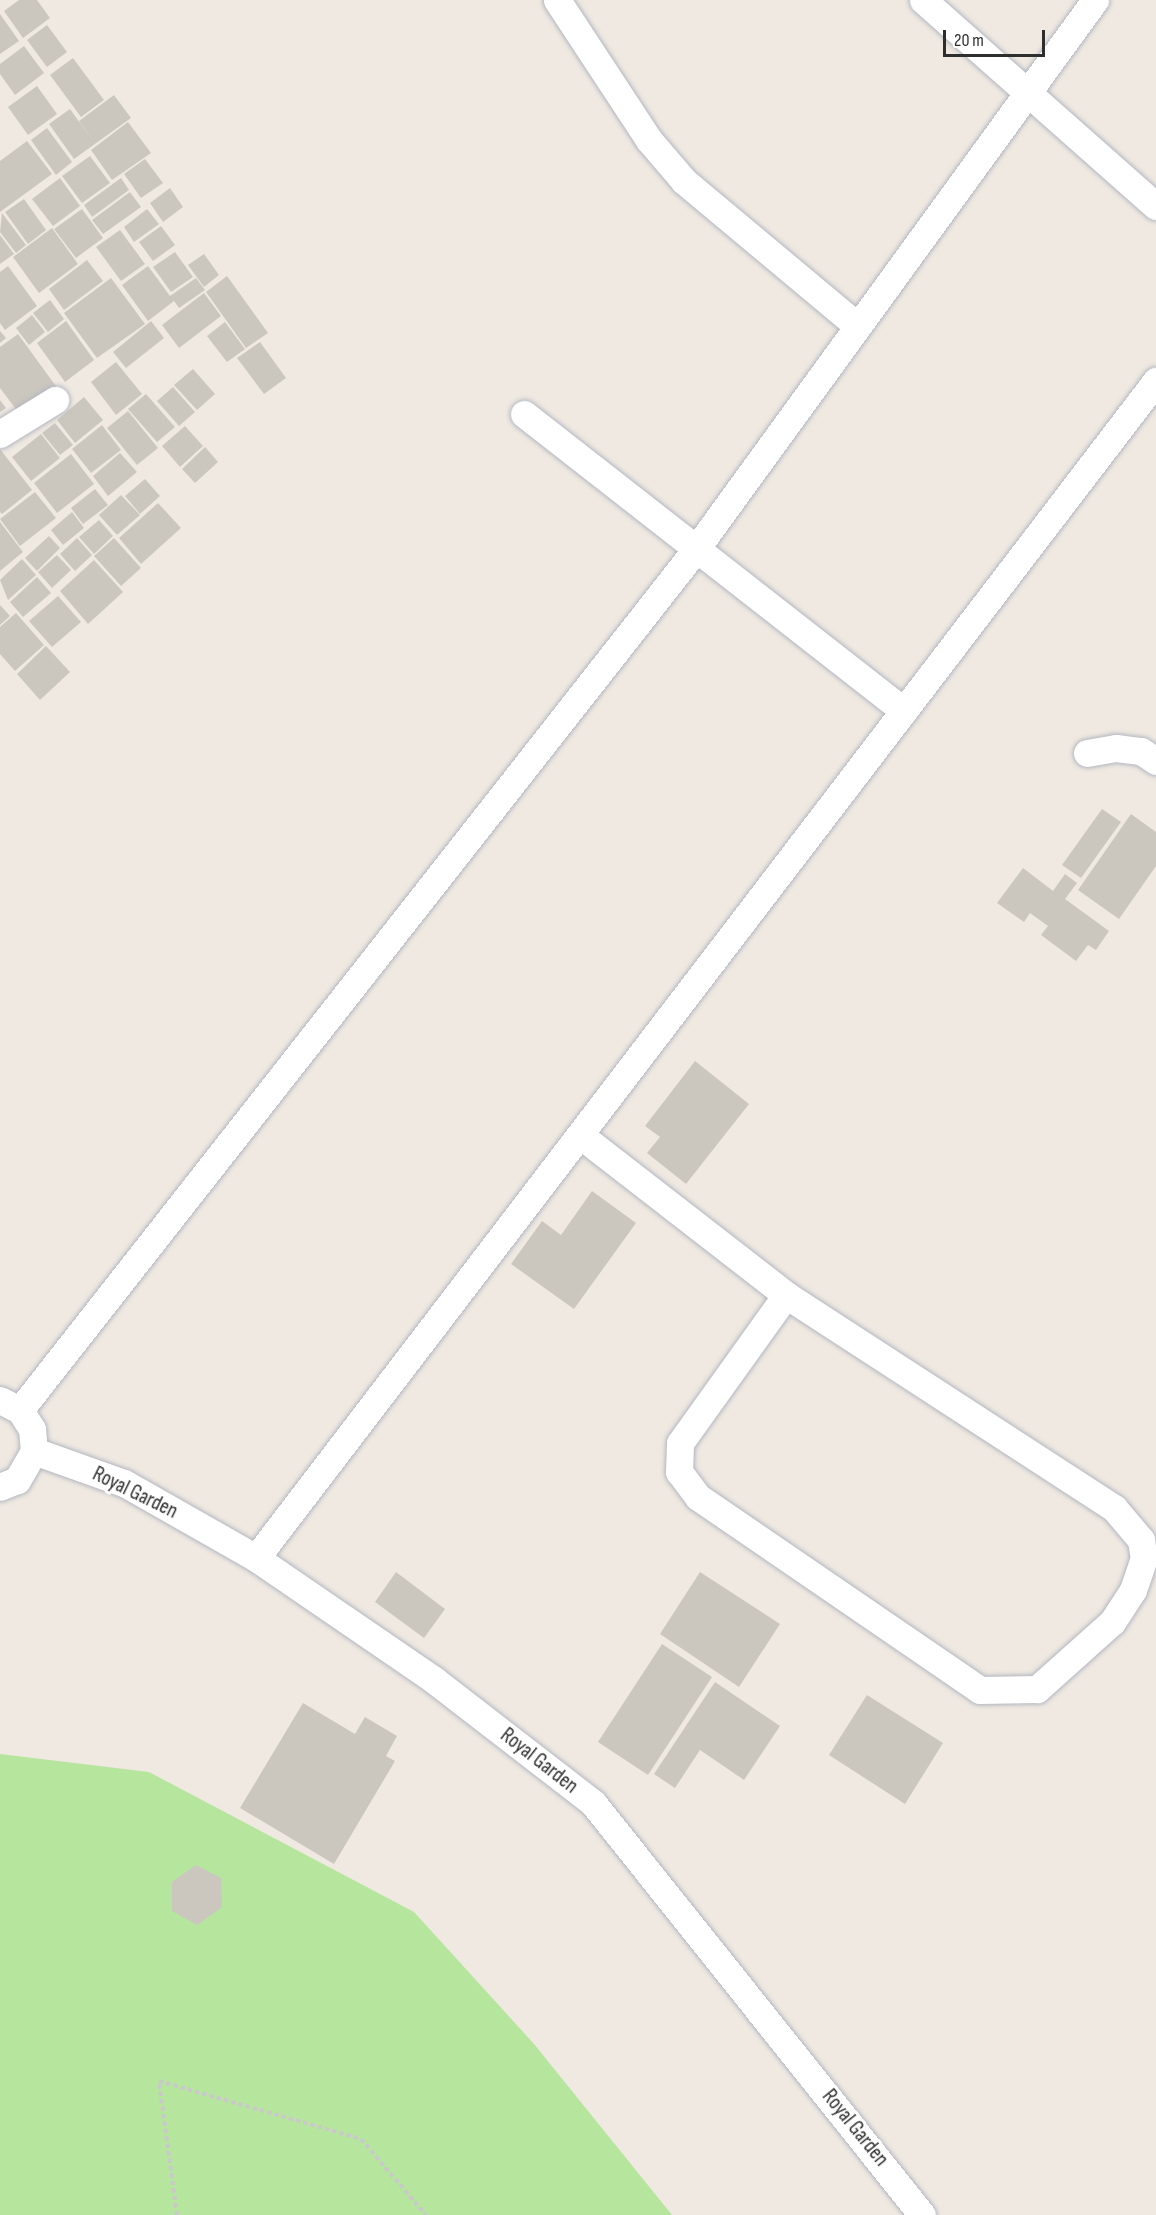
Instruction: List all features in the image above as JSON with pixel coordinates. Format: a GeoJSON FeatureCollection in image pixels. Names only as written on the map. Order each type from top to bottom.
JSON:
{"type":"FeatureCollection","features":[{"type":"Feature","properties":{"kind":"street"},"geometry":{"type":"LineString","coordinates":[[557,0],[649,140],[684,181],[855,324]]}},
{"type":"Feature","properties":{"kind":"street"},"geometry":{"type":"LineString","coordinates":[[923,0],[1027,96],[1156,206]]}},
{"type":"Feature","properties":{"kind":"street"},"geometry":{"type":"LineString","coordinates":[[0,1487],[17,1480],[34,1451],[32,1429],[10,1405],[696,549],[855,324],[1027,96],[1095,0]]}},
{"type":"Feature","properties":{"kind":"street"},"geometry":{"type":"LineString","coordinates":[[255,1558],[1156,381]]}},
{"type":"Feature","properties":{"kind":"street"},"geometry":{"type":"LineString","coordinates":[[0,434],[55,400]]}},
{"type":"Feature","properties":{"kind":"street"},"geometry":{"type":"LineString","coordinates":[[524,414],[904,711]]}},
{"type":"Feature","properties":{"kind":"street"},"geometry":{"type":"LineString","coordinates":[[1087,753],[1116,748],[1141,751],[1156,761]]}},
{"type":"Feature","properties":{"kind":"street"},"geometry":{"type":"LineString","coordinates":[[580,1135],[786,1295],[1114,1508],[1142,1540],[1144,1558],[1133,1590],[1112,1622],[1036,1689],[980,1690],[698,1497],[679,1472],[681,1443],[786,1295]]}},
{"type":"Feature","properties":{"kind":"street","name":"Royal Garden"},"geometry":{"type":"LineString","coordinates":[[34,1451],[124,1483],[255,1558],[434,1680],[593,1803],[922,2215]]}},
{"type":"Feature","properties":{"kind":"path"},"geometry":{"type":"LineString","coordinates":[[177,2215],[159,2081],[361,2139],[426,2215]]}},
{"type":"Feature","properties":{"kind":"green space"},"geometry":{"type":"Polygon","coordinates":[[[0,1754],[149,1772],[414,1912],[534,2044],[672,2215],[0,2215],[0,1754]]]}},
{"type":"Feature","properties":{"kind":"building"},"geometry":{"type":"Polygon","coordinates":[[[19,0],[37,0],[50,18],[23,38],[4,11],[19,0]]]}},
{"type":"Feature","properties":{"kind":"building"},"geometry":{"type":"Polygon","coordinates":[[[0,14],[19,41],[0,54],[0,14]]]}},
{"type":"Feature","properties":{"kind":"building"},"geometry":{"type":"Polygon","coordinates":[[[47,25],[67,52],[47,67],[27,40],[47,25]]]}},
{"type":"Feature","properties":{"kind":"building"},"geometry":{"type":"Polygon","coordinates":[[[24,46],[44,73],[15,95],[0,74],[0,64],[24,46]]]}},
{"type":"Feature","properties":{"kind":"building"},"geometry":{"type":"Polygon","coordinates":[[[73,58],[104,100],[81,117],[50,75],[73,58]]]}},
{"type":"Feature","properties":{"kind":"building"},"geometry":{"type":"Polygon","coordinates":[[[37,86],[57,114],[28,135],[8,107],[37,86]]]}},
{"type":"Feature","properties":{"kind":"building"},"geometry":{"type":"Polygon","coordinates":[[[114,95],[131,118],[74,159],[49,124],[70,109],[93,141],[79,121],[114,95]]]}},
{"type":"Feature","properties":{"kind":"building"},"geometry":{"type":"Polygon","coordinates":[[[128,122],[151,153],[112,180],[91,150],[128,122]]]}},
{"type":"Feature","properties":{"kind":"building"},"geometry":{"type":"Polygon","coordinates":[[[47,128],[72,162],[56,175],[31,140],[47,128]]]}},
{"type":"Feature","properties":{"kind":"building"},"geometry":{"type":"Polygon","coordinates":[[[27,141],[52,174],[0,212],[0,161],[27,141]]]}},
{"type":"Feature","properties":{"kind":"building"},"geometry":{"type":"Polygon","coordinates":[[[90,156],[110,183],[82,203],[62,176],[90,156]]]}},
{"type":"Feature","properties":{"kind":"building"},"geometry":{"type":"Polygon","coordinates":[[[145,159],[163,183],[141,198],[124,174],[145,159]]]}},
{"type":"Feature","properties":{"kind":"building"},"geometry":{"type":"Polygon","coordinates":[[[60,178],[80,206],[53,226],[32,199],[60,178]]]}},
{"type":"Feature","properties":{"kind":"building"},"geometry":{"type":"Polygon","coordinates":[[[121,178],[129,190],[92,217],[84,205],[121,178]]]}},
{"type":"Feature","properties":{"kind":"building"},"geometry":{"type":"Polygon","coordinates":[[[170,188],[183,207],[163,222],[150,203],[170,188]]]}},
{"type":"Feature","properties":{"kind":"building"},"geometry":{"type":"Polygon","coordinates":[[[130,192],[141,207],[103,234],[92,220],[130,192]]]}},
{"type":"Feature","properties":{"kind":"building"},"geometry":{"type":"Polygon","coordinates":[[[24,199],[46,230],[28,244],[5,212],[24,199]]]}},
{"type":"Feature","properties":{"kind":"building"},"geometry":{"type":"Polygon","coordinates":[[[82,209],[103,238],[76,258],[54,229],[82,209]]]}},
{"type":"Feature","properties":{"kind":"building"},"geometry":{"type":"Polygon","coordinates":[[[147,209],[159,224],[134,242],[124,227],[147,209]]]}},
{"type":"Feature","properties":{"kind":"building"},"geometry":{"type":"Polygon","coordinates":[[[2,213],[26,245],[16,253],[0,232],[2,213]]]}},
{"type":"Feature","properties":{"kind":"building"},"geometry":{"type":"Polygon","coordinates":[[[161,226],[175,245],[153,261],[139,242],[161,226]]]}},
{"type":"Feature","properties":{"kind":"building"},"geometry":{"type":"Polygon","coordinates":[[[52,228],[78,264],[39,293],[13,257],[52,228]]]}},
{"type":"Feature","properties":{"kind":"building"},"geometry":{"type":"Polygon","coordinates":[[[120,230],[145,264],[121,281],[96,247],[120,230]]]}},
{"type":"Feature","properties":{"kind":"building"},"geometry":{"type":"Polygon","coordinates":[[[0,235],[14,254],[0,264],[0,235]]]}},
{"type":"Feature","properties":{"kind":"building"},"geometry":{"type":"Polygon","coordinates":[[[175,252],[193,277],[171,292],[153,267],[175,252]]]}},
{"type":"Feature","properties":{"kind":"building"},"geometry":{"type":"Polygon","coordinates":[[[204,254],[219,275],[204,287],[188,265],[204,254]]]}},
{"type":"Feature","properties":{"kind":"building"},"geometry":{"type":"Polygon","coordinates":[[[87,260],[103,281],[64,310],[49,289],[87,260]]]}},
{"type":"Feature","properties":{"kind":"building"},"geometry":{"type":"Polygon","coordinates":[[[8,266],[37,306],[5,330],[0,323],[0,272],[8,266]]]}},
{"type":"Feature","properties":{"kind":"building"},"geometry":{"type":"Polygon","coordinates":[[[148,266],[170,296],[196,278],[205,290],[179,308],[174,301],[148,321],[122,285],[148,266]]]}},
{"type":"Feature","properties":{"kind":"building"},"geometry":{"type":"Polygon","coordinates":[[[227,276],[268,333],[246,348],[206,292],[227,276]]]}},
{"type":"Feature","properties":{"kind":"building"},"geometry":{"type":"Polygon","coordinates":[[[111,278],[145,324],[97,358],[64,313],[111,278]]]}},
{"type":"Feature","properties":{"kind":"building"},"geometry":{"type":"Polygon","coordinates":[[[204,293],[221,316],[179,348],[162,325],[204,293]]]}},
{"type":"Feature","properties":{"kind":"building"},"geometry":{"type":"Polygon","coordinates":[[[50,300],[64,319],[48,332],[33,313],[50,300]]]}},
{"type":"Feature","properties":{"kind":"building"},"geometry":{"type":"Polygon","coordinates":[[[32,315],[45,332],[29,345],[16,328],[32,315]]]}},
{"type":"Feature","properties":{"kind":"building"},"geometry":{"type":"Polygon","coordinates":[[[66,321],[94,360],[65,382],[37,343],[66,321]]]}},
{"type":"Feature","properties":{"kind":"building"},"geometry":{"type":"Polygon","coordinates":[[[151,321],[164,338],[126,368],[113,352],[151,321]]]}},
{"type":"Feature","properties":{"kind":"building"},"geometry":{"type":"Polygon","coordinates":[[[225,322],[245,349],[227,362],[207,336],[225,322]]]}},
{"type":"Feature","properties":{"kind":"building"},"geometry":{"type":"Polygon","coordinates":[[[0,331],[6,338],[0,343],[0,331]]]}},
{"type":"Feature","properties":{"kind":"building"},"geometry":{"type":"Polygon","coordinates":[[[18,334],[58,389],[21,416],[0,388],[0,347],[18,334]]]}},
{"type":"Feature","properties":{"kind":"building"},"geometry":{"type":"Polygon","coordinates":[[[260,342],[286,378],[264,394],[237,358],[260,342]]]}},
{"type":"Feature","properties":{"kind":"building"},"geometry":{"type":"Polygon","coordinates":[[[116,362],[142,394],[116,415],[91,382],[116,362]]]}},
{"type":"Feature","properties":{"kind":"building"},"geometry":{"type":"Polygon","coordinates":[[[193,369],[215,394],[197,410],[174,385],[193,369]]]}},
{"type":"Feature","properties":{"kind":"building"},"geometry":{"type":"Polygon","coordinates":[[[173,387],[195,412],[179,426],[157,401],[173,387]]]}},
{"type":"Feature","properties":{"kind":"building"},"geometry":{"type":"Polygon","coordinates":[[[146,394],[175,427],[157,442],[128,409],[146,394]]]}},
{"type":"Feature","properties":{"kind":"building"},"geometry":{"type":"Polygon","coordinates":[[[84,397],[103,420],[75,443],[57,420],[84,397]]]}},
{"type":"Feature","properties":{"kind":"building"},"geometry":{"type":"Polygon","coordinates":[[[0,400],[6,408],[0,412],[0,400]]]}},
{"type":"Feature","properties":{"kind":"building"},"geometry":{"type":"Polygon","coordinates":[[[128,411],[158,448],[137,465],[107,428],[128,411]]]}},
{"type":"Feature","properties":{"kind":"building"},"geometry":{"type":"Polygon","coordinates":[[[55,423],[73,445],[60,455],[42,433],[55,423]]]}},
{"type":"Feature","properties":{"kind":"building"},"geometry":{"type":"Polygon","coordinates":[[[102,425],[121,450],[91,473],[72,449],[102,425]]]}},
{"type":"Feature","properties":{"kind":"building"},"geometry":{"type":"Polygon","coordinates":[[[185,426],[203,446],[180,467],[162,446],[185,426]]]}},
{"type":"Feature","properties":{"kind":"building"},"geometry":{"type":"Polygon","coordinates":[[[41,434],[60,458],[31,481],[12,457],[41,434]]]}},
{"type":"Feature","properties":{"kind":"building"},"geometry":{"type":"Polygon","coordinates":[[[205,447],[218,462],[195,483],[182,469],[205,447]]]}},
{"type":"Feature","properties":{"kind":"building"},"geometry":{"type":"Polygon","coordinates":[[[0,449],[32,490],[2,514],[0,512],[0,449]]]}},
{"type":"Feature","properties":{"kind":"building"},"geometry":{"type":"Polygon","coordinates":[[[120,453],[137,472],[108,496],[93,476],[120,453]]]}},
{"type":"Feature","properties":{"kind":"building"},"geometry":{"type":"Polygon","coordinates":[[[71,454],[94,484],[57,513],[34,483],[71,454]]]}},
{"type":"Feature","properties":{"kind":"building"},"geometry":{"type":"Polygon","coordinates":[[[145,479],[160,496],[140,514],[125,496],[145,479]]]}},
{"type":"Feature","properties":{"kind":"building"},"geometry":{"type":"Polygon","coordinates":[[[95,489],[108,505],[83,524],[71,508],[95,489]]]}},
{"type":"Feature","properties":{"kind":"building"},"geometry":{"type":"Polygon","coordinates":[[[35,492],[56,518],[20,546],[0,519],[35,492]]]}},
{"type":"Feature","properties":{"kind":"building"},"geometry":{"type":"Polygon","coordinates":[[[121,495],[140,515],[117,535],[99,515],[121,495]]]}},
{"type":"Feature","properties":{"kind":"building"},"geometry":{"type":"Polygon","coordinates":[[[158,503],[181,528],[141,564],[119,538],[158,503]]]}},
{"type":"Feature","properties":{"kind":"building"},"geometry":{"type":"Polygon","coordinates":[[[72,512],[84,528],[63,545],[51,530],[72,512]]]}},
{"type":"Feature","properties":{"kind":"building"},"geometry":{"type":"Polygon","coordinates":[[[99,520],[113,536],[94,554],[79,537],[99,520]]]}},
{"type":"Feature","properties":{"kind":"building"},"geometry":{"type":"Polygon","coordinates":[[[0,522],[23,552],[0,571],[0,522]]]}},
{"type":"Feature","properties":{"kind":"building"},"geometry":{"type":"Polygon","coordinates":[[[49,536],[60,548],[37,571],[25,558],[49,536]]]}},
{"type":"Feature","properties":{"kind":"building"},"geometry":{"type":"Polygon","coordinates":[[[77,538],[92,555],[75,571],[60,554],[77,538]]]}},
{"type":"Feature","properties":{"kind":"building"},"geometry":{"type":"Polygon","coordinates":[[[114,538],[141,568],[121,586],[94,556],[114,538]]]}},
{"type":"Feature","properties":{"kind":"building"},"geometry":{"type":"Polygon","coordinates":[[[57,555],[71,570],[52,588],[38,572],[57,555]]]}},
{"type":"Feature","properties":{"kind":"building"},"geometry":{"type":"Polygon","coordinates":[[[22,559],[36,575],[8,600],[0,580],[22,559]]]}},
{"type":"Feature","properties":{"kind":"building"},"geometry":{"type":"Polygon","coordinates":[[[94,560],[123,592],[88,624],[60,591],[94,560]]]}},
{"type":"Feature","properties":{"kind":"building"},"geometry":{"type":"Polygon","coordinates":[[[37,577],[51,593],[23,617],[10,602],[37,577]]]}},
{"type":"Feature","properties":{"kind":"building"},"geometry":{"type":"Polygon","coordinates":[[[58,596],[81,622],[52,647],[29,621],[58,596]]]}},
{"type":"Feature","properties":{"kind":"building"},"geometry":{"type":"Polygon","coordinates":[[[0,605],[10,616],[0,625],[0,605]]]}},
{"type":"Feature","properties":{"kind":"building"},"geometry":{"type":"Polygon","coordinates":[[[16,613],[44,645],[15,671],[0,654],[0,627],[16,613]]]}},
{"type":"Feature","properties":{"kind":"building"},"geometry":{"type":"Polygon","coordinates":[[[46,646],[70,672],[40,700],[17,674],[46,646]]]}},
{"type":"Feature","properties":{"kind":"building"},"geometry":{"type":"Polygon","coordinates":[[[1102,809],[1121,822],[1081,878],[1062,865],[1102,809]]]}},
{"type":"Feature","properties":{"kind":"building"},"geometry":{"type":"Polygon","coordinates":[[[1131,814],[1156,832],[1156,866],[1119,919],[1078,890],[1131,814]]]}},
{"type":"Feature","properties":{"kind":"building"},"geometry":{"type":"Polygon","coordinates":[[[1023,868],[1053,891],[1065,874],[1077,883],[1065,899],[1109,931],[1096,950],[1088,945],[1076,961],[1041,935],[1048,926],[1030,913],[1024,922],[997,903],[1023,868]]]}},
{"type":"Feature","properties":{"kind":"building"},"geometry":{"type":"Polygon","coordinates":[[[695,1061],[749,1104],[686,1184],[647,1153],[660,1137],[645,1126],[695,1061]]]}},
{"type":"Feature","properties":{"kind":"building"},"geometry":{"type":"Polygon","coordinates":[[[592,1191],[636,1223],[574,1309],[511,1264],[542,1221],[561,1235],[592,1191]]]}},
{"type":"Feature","properties":{"kind":"building"},"geometry":{"type":"Polygon","coordinates":[[[396,1572],[445,1609],[424,1638],[375,1602],[396,1572]]]}},
{"type":"Feature","properties":{"kind":"building"},"geometry":{"type":"Polygon","coordinates":[[[700,1572],[780,1624],[739,1687],[660,1634],[700,1572]]]}},
{"type":"Feature","properties":{"kind":"building"},"geometry":{"type":"Polygon","coordinates":[[[662,1644],[712,1677],[648,1775],[598,1742],[662,1644]]]}},
{"type":"Feature","properties":{"kind":"building"},"geometry":{"type":"Polygon","coordinates":[[[715,1682],[780,1726],[744,1780],[700,1750],[675,1788],[654,1774],[715,1682]]]}},
{"type":"Feature","properties":{"kind":"building"},"geometry":{"type":"Polygon","coordinates":[[[867,1695],[943,1743],[905,1804],[829,1755],[867,1695]]]}},
{"type":"Feature","properties":{"kind":"building"},"geometry":{"type":"Polygon","coordinates":[[[303,1703],[355,1734],[365,1717],[397,1736],[386,1756],[395,1761],[334,1864],[240,1808],[303,1703]]]}},
{"type":"Feature","properties":{"kind":"building"},"geometry":{"type":"Polygon","coordinates":[[[196,1865],[221,1878],[222,1907],[197,1925],[172,1911],[172,1882],[196,1865]]]}}]}
